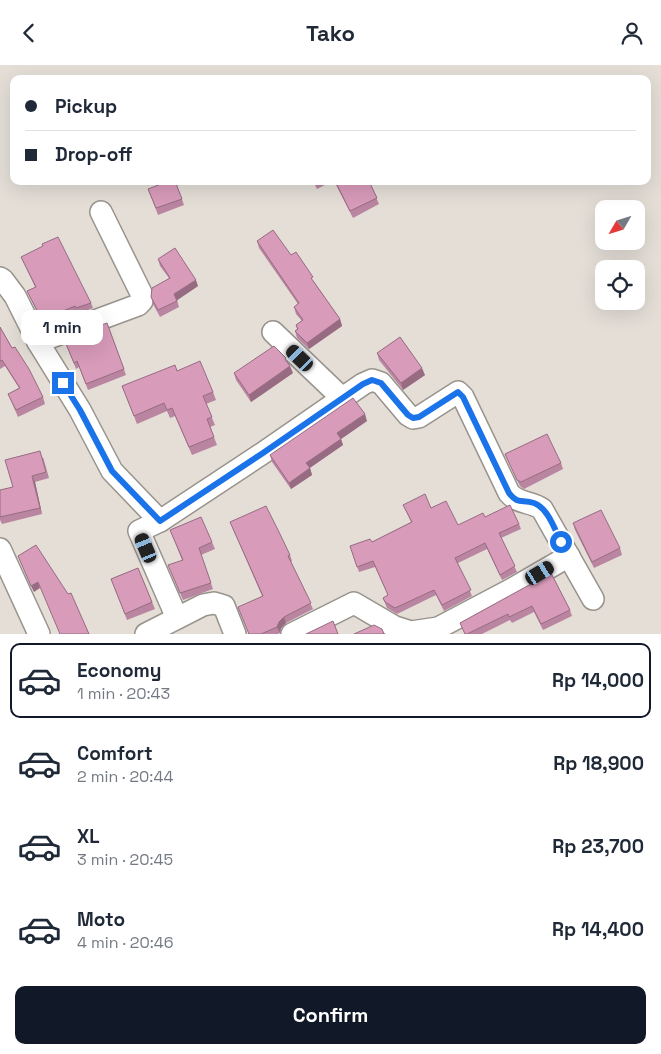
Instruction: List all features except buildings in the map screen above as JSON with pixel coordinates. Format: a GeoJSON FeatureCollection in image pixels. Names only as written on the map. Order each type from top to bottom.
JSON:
{"type":"FeatureCollection","features":[{"type":"Feature","properties":{"kind":"street"},"geometry":{"type":"LineString","coordinates":[[38,342],[138,305],[142,301],[142,295],[101,212]]}},
{"type":"Feature","properties":{"kind":"street"},"geometry":{"type":"LineString","coordinates":[[0,278],[15,296],[38,342],[80,410],[112,471],[160,521]]}},
{"type":"Feature","properties":{"kind":"street"},"geometry":{"type":"LineString","coordinates":[[273,332],[342,398]]}},
{"type":"Feature","properties":{"kind":"street"},"geometry":{"type":"LineString","coordinates":[[177,618],[139,531],[160,521],[342,398],[372,380],[381,383],[408,415],[413,418],[419,417],[458,392],[461,394],[509,493],[519,502],[534,503],[542,509],[593,599]]}},
{"type":"Feature","properties":{"kind":"street"},"geometry":{"type":"LineString","coordinates":[[0,549],[39,634]]}},
{"type":"Feature","properties":{"kind":"street"},"geometry":{"type":"LineString","coordinates":[[292,634],[354,603],[395,627],[411,632],[438,628],[512,589],[568,556]]}},
{"type":"Feature","properties":{"kind":"street"},"geometry":{"type":"LineString","coordinates":[[146,634],[203,605],[214,603],[224,606],[235,634]]}},
{"type":"Feature","properties":{"kind":"route"},"geometry":{"type":"LineString","coordinates":[[63,383],[80,410],[112,471],[160,521],[363,384],[372,380],[381,383],[408,415],[413,418],[419,417],[458,392],[463,397],[509,493],[519,502],[534,503],[542,509],[561,542]]}}]}
